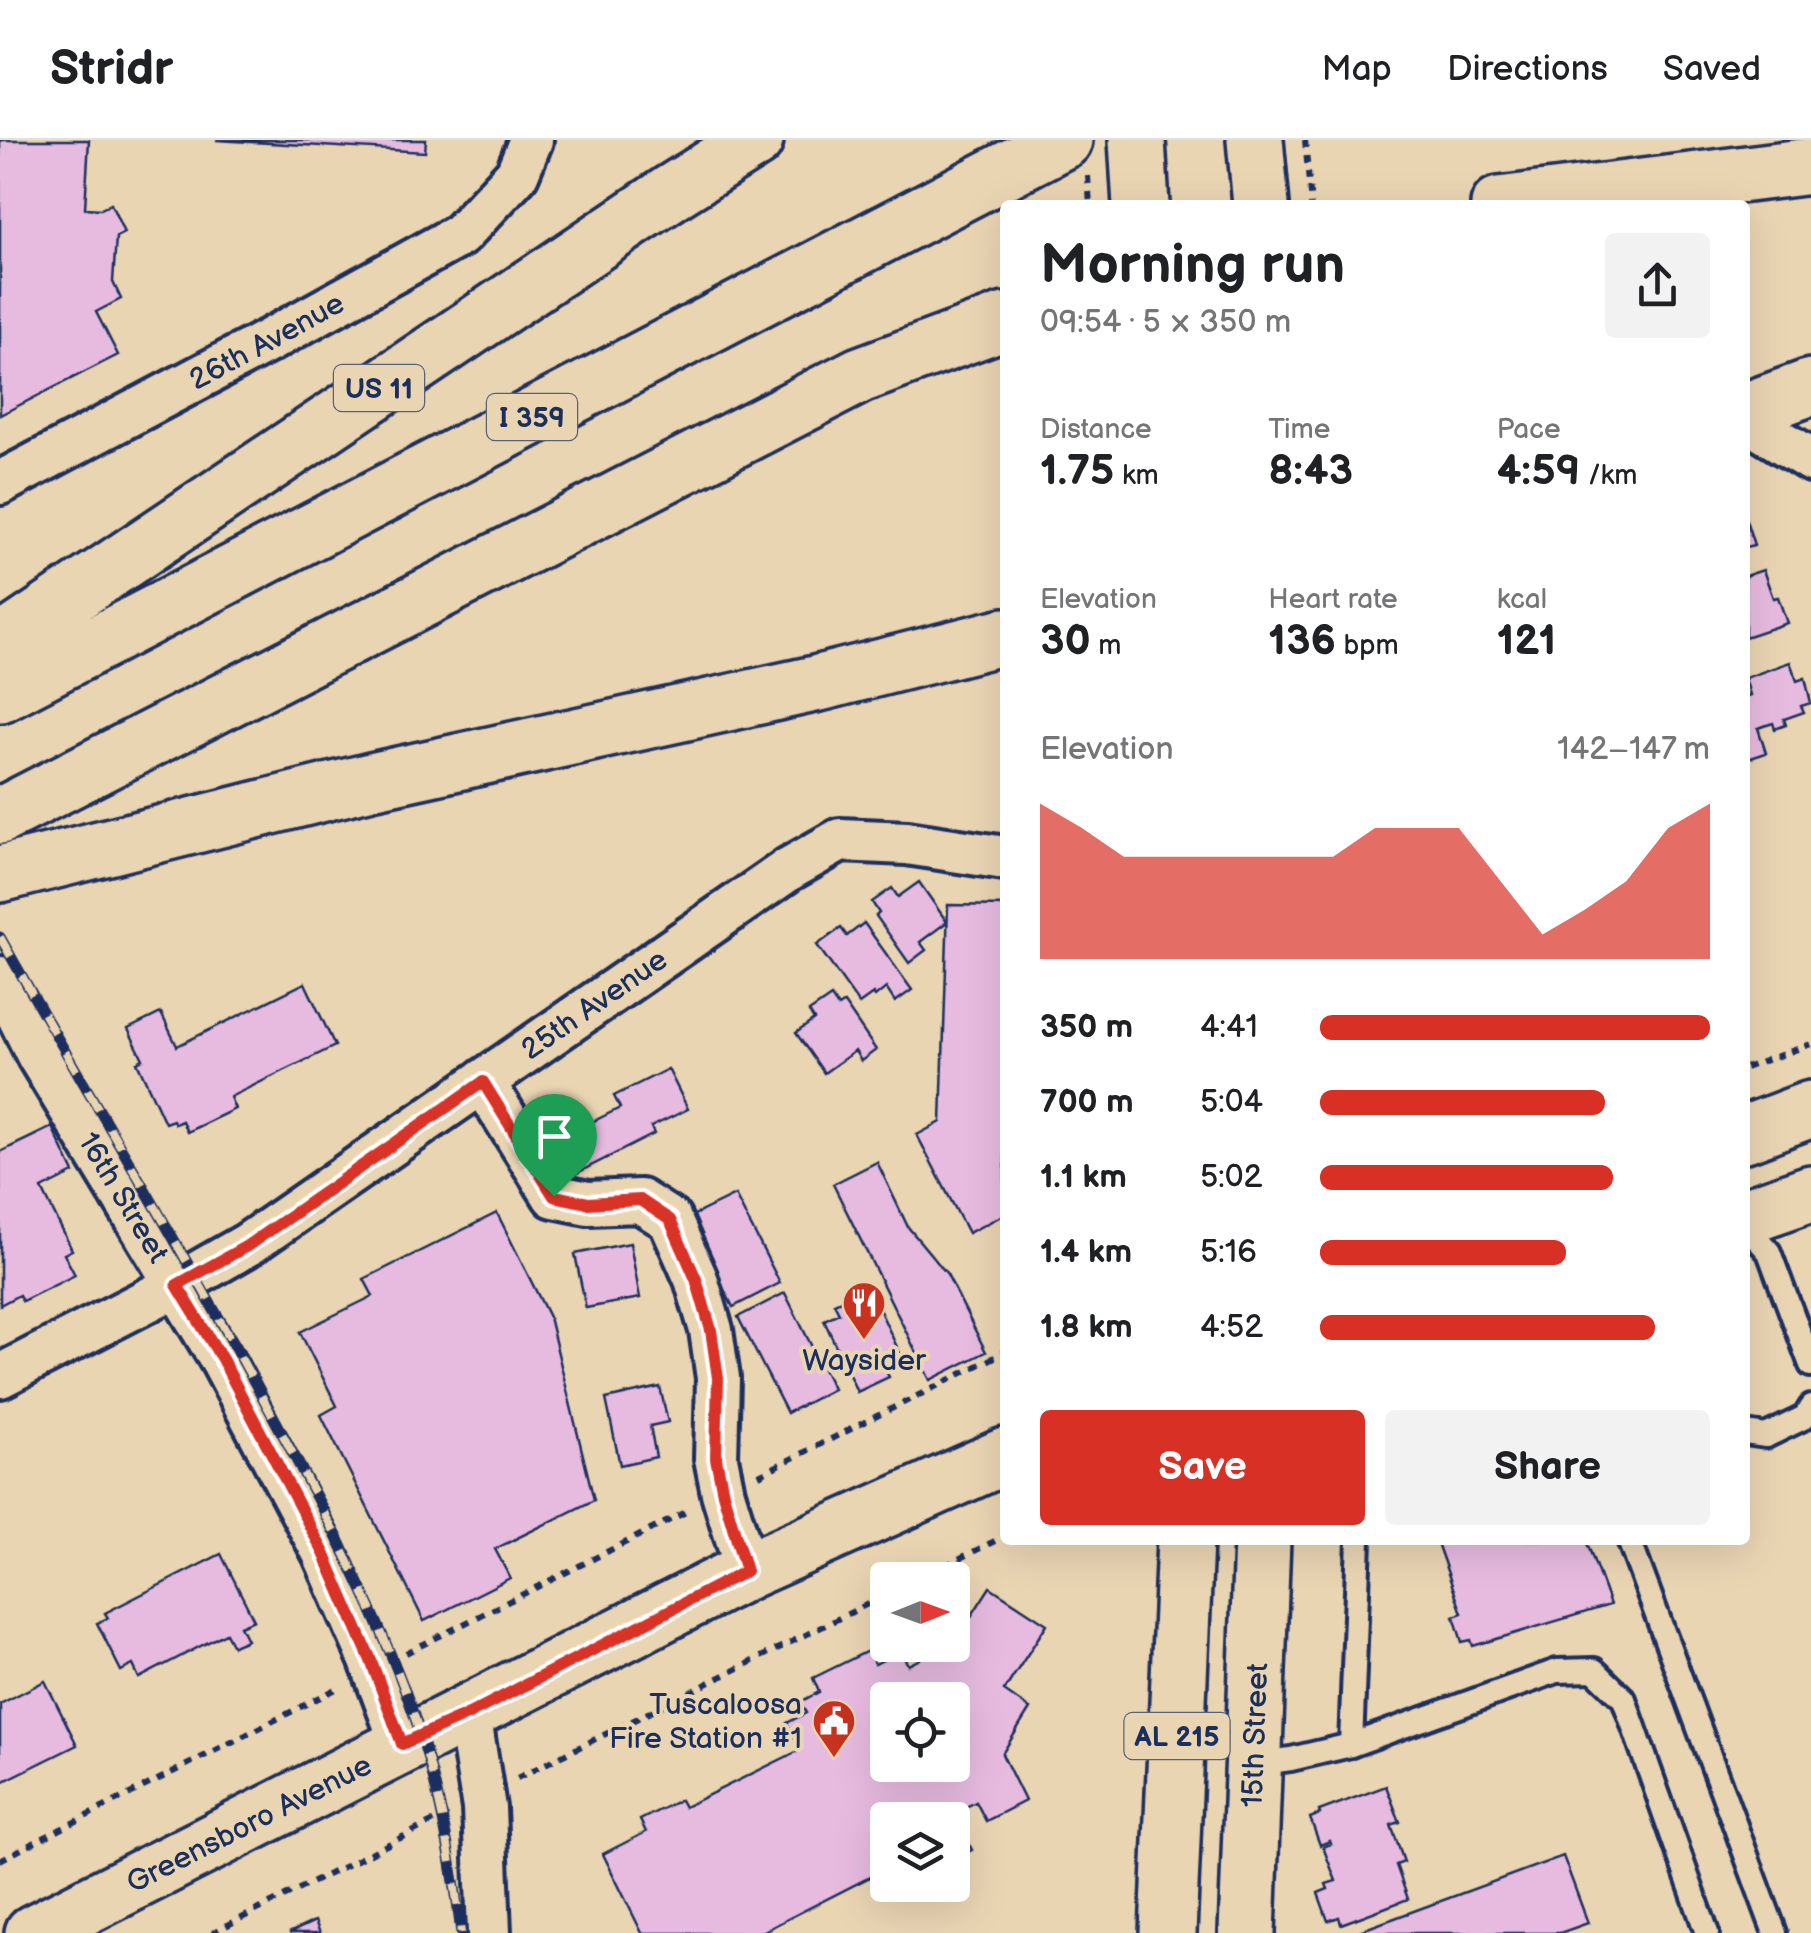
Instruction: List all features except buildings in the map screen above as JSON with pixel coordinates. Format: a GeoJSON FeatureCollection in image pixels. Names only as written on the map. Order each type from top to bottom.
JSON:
{"type":"FeatureCollection","features":[{"type":"Feature","properties":{"kind":"main road","name":"US 11"},"geometry":{"type":"LineString","coordinates":[[0,644],[755,140]]}},
{"type":"Feature","properties":{"kind":"main road","name":"I 359"},"geometry":{"type":"LineString","coordinates":[[0,694],[1064,140]]}},
{"type":"Feature","properties":{"kind":"main road"},"geometry":{"type":"LineString","coordinates":[[1136,140],[1141,200]]}},
{"type":"Feature","properties":{"kind":"main road"},"geometry":{"type":"LineString","coordinates":[[1255,140],[1261,200]]}},
{"type":"Feature","properties":{"kind":"main road"},"geometry":{"type":"LineString","coordinates":[[1537,200],[1811,166]]}},
{"type":"Feature","properties":{"kind":"main road"},"geometry":{"type":"LineString","coordinates":[[0,816],[860,376],[1000,324]]}},
{"type":"Feature","properties":{"kind":"main road"},"geometry":{"type":"LineString","coordinates":[[1750,409],[1811,386]]}},
{"type":"Feature","properties":{"kind":"main road"},"geometry":{"type":"LineString","coordinates":[[0,874],[372,781],[818,684],[1000,637]]}},
{"type":"Feature","properties":{"kind":"main road"},"geometry":{"type":"LineString","coordinates":[[925,656],[1000,670]]}},
{"type":"Feature","properties":{"kind":"main road"},"geometry":{"type":"LineString","coordinates":[[1750,1132],[1811,1110]]}},
{"type":"Feature","properties":{"kind":"main road"},"geometry":{"type":"LineString","coordinates":[[1750,1214],[1811,1193]]}},
{"type":"Feature","properties":{"kind":"main road","name":"Greensboro Avenue"},"geometry":{"type":"LineString","coordinates":[[33,1933],[746,1571],[1000,1458]]}},
{"type":"Feature","properties":{"kind":"main road","name":"AL 215"},"geometry":{"type":"LineString","coordinates":[[1168,1933],[1185,1545]]}},
{"type":"Feature","properties":{"kind":"main road","name":"15th Street"},"geometry":{"type":"LineString","coordinates":[[1247,1933],[1262,1545]]}},
{"type":"Feature","properties":{"kind":"street","name":"26th Avenue"},"geometry":{"type":"LineString","coordinates":[[0,483],[460,235],[524,157]]}},
{"type":"Feature","properties":{"kind":"street"},"geometry":{"type":"LineString","coordinates":[[1750,422],[1811,460]]}},
{"type":"Feature","properties":{"kind":"street","name":"25th Avenue"},"geometry":{"type":"LineString","coordinates":[[0,1376],[247,1246],[789,869],[840,840],[907,843],[1000,857]]}},
{"type":"Feature","properties":{"kind":"street","name":"16th Street"},"geometry":{"type":"LineString","coordinates":[[0,978],[38,1055],[222,1359],[324,1553],[402,1744]]}},
{"type":"Feature","properties":{"kind":"street"},"geometry":{"type":"LineString","coordinates":[[483,1082],[554,1196],[588,1203],[640,1200],[670,1220],[696,1279],[711,1330],[718,1378],[716,1458],[746,1571]]}},
{"type":"Feature","properties":{"kind":"street"},"geometry":{"type":"LineString","coordinates":[[469,1714],[482,1796],[489,1933]]}},
{"type":"Feature","properties":{"kind":"lane"},"geometry":{"type":"LineString","coordinates":[[1750,1231],[1800,1299],[1811,1365]]}},
{"type":"Feature","properties":{"kind":"lane"},"geometry":{"type":"LineString","coordinates":[[1750,1434],[1766,1436],[1805,1417],[1811,1407]]}},
{"type":"Feature","properties":{"kind":"lane"},"geometry":{"type":"LineString","coordinates":[[1350,1745],[1359,1545]]}},
{"type":"Feature","properties":{"kind":"lane"},"geometry":{"type":"LineString","coordinates":[[1631,1545],[1775,1933]]}},
{"type":"Feature","properties":{"kind":"lane"},"geometry":{"type":"LineString","coordinates":[[1254,1764],[1291,1760],[1350,1745],[1556,1671],[1594,1670],[1624,1699],[1708,1933]]}},
{"type":"Feature","properties":{"kind":"path"},"geometry":{"type":"LineString","coordinates":[[1305,140],[1311,200]]}},
{"type":"Feature","properties":{"kind":"path"},"geometry":{"type":"LineString","coordinates":[[1750,1066],[1811,1044]]}},
{"type":"Feature","properties":{"kind":"path"},"geometry":{"type":"LineString","coordinates":[[952,1562],[1000,1538]]}},
{"type":"Feature","properties":{"kind":"path"},"geometry":{"type":"LineString","coordinates":[[482,1796],[870,1603]]}},
{"type":"Feature","properties":{"kind":"path"},"geometry":{"type":"LineString","coordinates":[[0,1860],[374,1670]]}},
{"type":"Feature","properties":{"kind":"path"},"geometry":{"type":"LineString","coordinates":[[212,1933],[426,1825]]}},
{"type":"Feature","properties":{"kind":"railway"},"geometry":{"type":"LineString","coordinates":[[0,937],[228,1334],[367,1601],[404,1688],[427,1757],[445,1832],[461,1933]]}},
{"type":"Feature","properties":{"kind":"place","name":"Waysider"},"geometry":{"type":"Point","coordinates":[864,1341]}},
{"type":"Feature","properties":{"kind":"place","name":"Tuscaloosa Fire Station #1"},"geometry":{"type":"Point","coordinates":[834,1759]}},
{"type":"Feature","properties":{"kind":"route"},"geometry":{"type":"LineString","coordinates":[[483,1082],[554,1196],[588,1203],[640,1200],[670,1220],[696,1279],[711,1330],[718,1378],[716,1458],[746,1571],[469,1714],[402,1744],[324,1553],[222,1359],[177,1285],[247,1246],[483,1082]]}}]}
